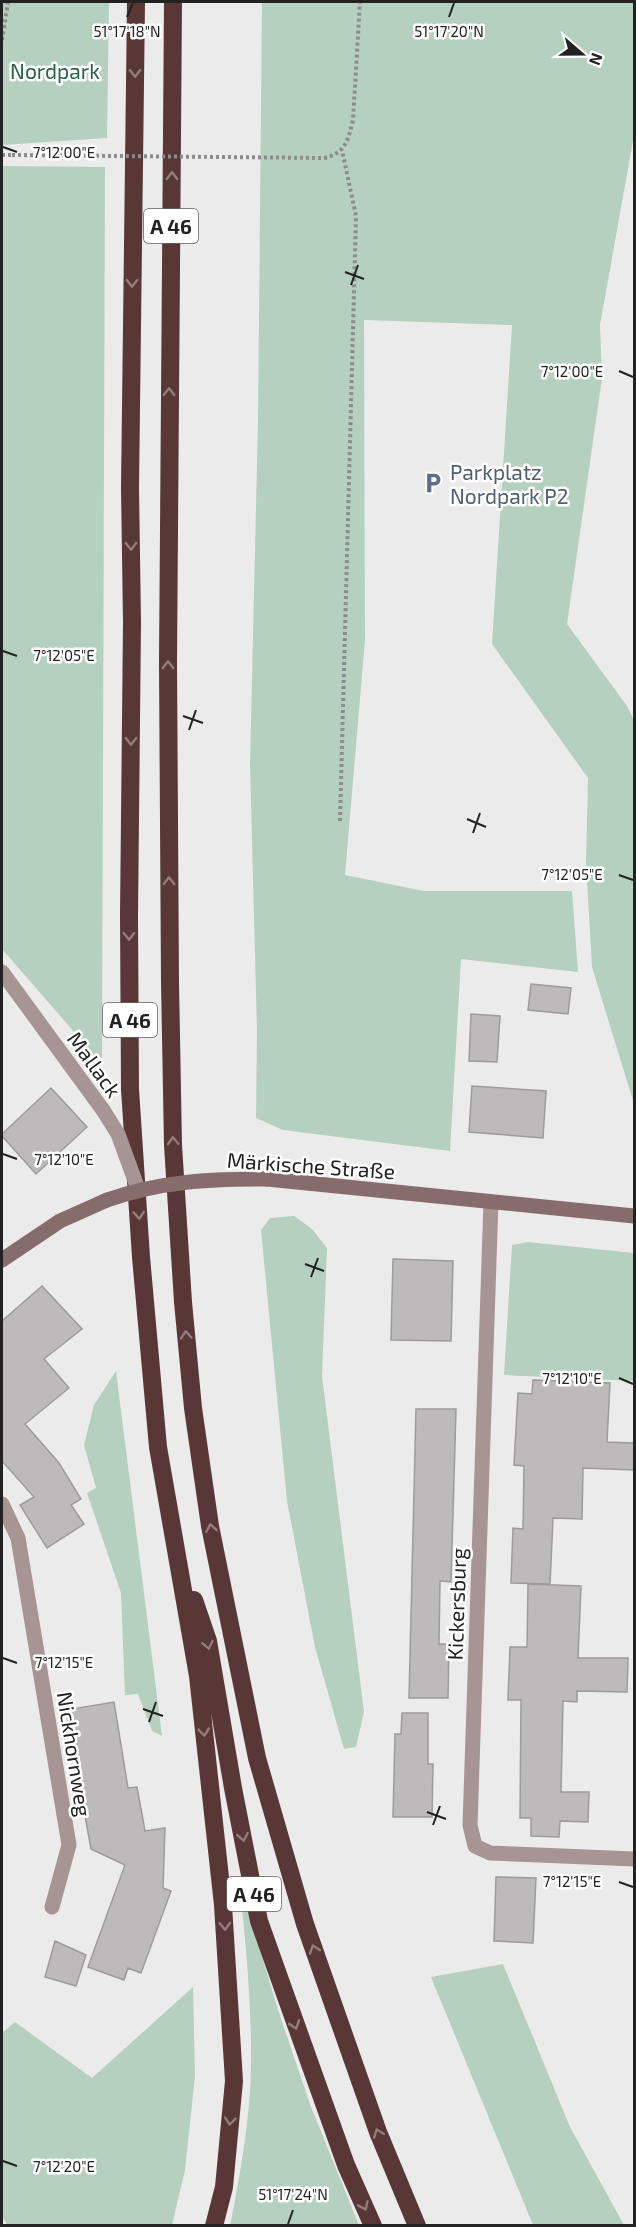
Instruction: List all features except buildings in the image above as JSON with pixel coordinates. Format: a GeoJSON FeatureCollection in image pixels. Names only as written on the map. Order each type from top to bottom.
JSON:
{"type":"FeatureCollection","features":[{"type":"Feature","properties":{"kind":"highway","name":"A 46"},"geometry":{"type":"LineString","coordinates":[[136,2],[130,488],[132,622],[130,1089],[141,1257],[158,1447],[177,1550],[208,1641],[259,1921],[346,2165],[373,2226]]}},
{"type":"Feature","properties":{"kind":"highway","name":"A 46"},"geometry":{"type":"LineString","coordinates":[[173,2],[168,662],[170,982],[173,1145],[183,1302],[193,1408],[210,1526],[257,1758],[313,1946],[378,2132],[417,2226]]}},
{"type":"Feature","properties":{"kind":"highway"},"geometry":{"type":"LineString","coordinates":[[177,1550],[198,1676],[223,1905],[234,2081],[224,2187],[214,2226]]}},
{"type":"Feature","properties":{"kind":"main road","name":"Märkische Straße"},"geometry":{"type":"LineString","coordinates":[[2,1260],[60,1221],[106,1200],[138,1189],[186,1182],[267,1179],[634,1216]]}},
{"type":"Feature","properties":{"kind":"street","name":"Mallack"},"geometry":{"type":"LineString","coordinates":[[2,972],[103,1110],[118,1134],[138,1189]]}},
{"type":"Feature","properties":{"kind":"street","name":"Kickersburg"},"geometry":{"type":"LineString","coordinates":[[491,1202],[470,1825],[475,1846],[490,1853],[634,1859]]}},
{"type":"Feature","properties":{"kind":"street","name":"Nickhornweg"},"geometry":{"type":"LineString","coordinates":[[2,1504],[18,1538],[69,1845],[52,1907]]}},
{"type":"Feature","properties":{"kind":"path"},"geometry":{"type":"LineString","coordinates":[[2,40],[8,2]]}},
{"type":"Feature","properties":{"kind":"path"},"geometry":{"type":"LineString","coordinates":[[2,155],[324,158],[334,156],[342,150],[353,120],[360,2]]}},
{"type":"Feature","properties":{"kind":"path"},"geometry":{"type":"LineString","coordinates":[[340,821],[356,216],[342,150]]}},
{"type":"Feature","properties":{"kind":"green space","name":"Nordpark"},"geometry":{"type":"Polygon","coordinates":[[[2,2],[109,2],[107,138],[2,145],[2,2]]]}},
{"type":"Feature","properties":{"kind":"green space"},"geometry":{"type":"Polygon","coordinates":[[[262,2],[634,2],[634,135],[600,325],[602,378],[567,624],[627,706],[634,720],[634,1104],[592,967],[586,862],[588,778],[492,644],[512,325],[364,320],[365,640],[345,875],[424,891],[572,891],[578,972],[461,959],[450,1151],[283,1130],[256,1118],[257,1030],[250,765],[258,421],[262,2]]]}},
{"type":"Feature","properties":{"kind":"green space"},"geometry":{"type":"Polygon","coordinates":[[[2,166],[105,167],[102,1064],[2,949],[2,166]]]}},
{"type":"Feature","properties":{"kind":"green space"},"geometry":{"type":"Polygon","coordinates":[[[294,1216],[312,1229],[327,1248],[322,1376],[364,1712],[356,1747],[344,1749],[315,1647],[287,1501],[261,1230],[270,1218],[294,1216]]]}},
{"type":"Feature","properties":{"kind":"green space"},"geometry":{"type":"Polygon","coordinates":[[[528,1242],[634,1253],[634,1381],[504,1375],[512,1245],[528,1242]]]}},
{"type":"Feature","properties":{"kind":"green space"},"geometry":{"type":"Polygon","coordinates":[[[116,1371],[162,1736],[152,1731],[138,1694],[125,1695],[121,1593],[87,1493],[96,1488],[84,1445],[94,1405],[116,1371]]]}},
{"type":"Feature","properties":{"kind":"green space"},"geometry":{"type":"Polygon","coordinates":[[[239,1879],[278,2010],[311,2107],[359,2225],[230,2226],[245,2140],[251,2074],[249,1987],[239,1879]]]}},
{"type":"Feature","properties":{"kind":"green space"},"geometry":{"type":"Polygon","coordinates":[[[503,1964],[570,2127],[624,2225],[533,2225],[431,1977],[503,1964]]]}},
{"type":"Feature","properties":{"kind":"green space"},"geometry":{"type":"Polygon","coordinates":[[[193,1987],[195,2076],[185,2170],[172,2225],[7,2225],[2,2216],[2,2033],[15,2022],[92,2078],[193,1987]]]}},
{"type":"Feature","properties":{"kind":"place","name":"Parkplatz Nordpark P2"},"geometry":{"type":"Point","coordinates":[433,483]}}]}
